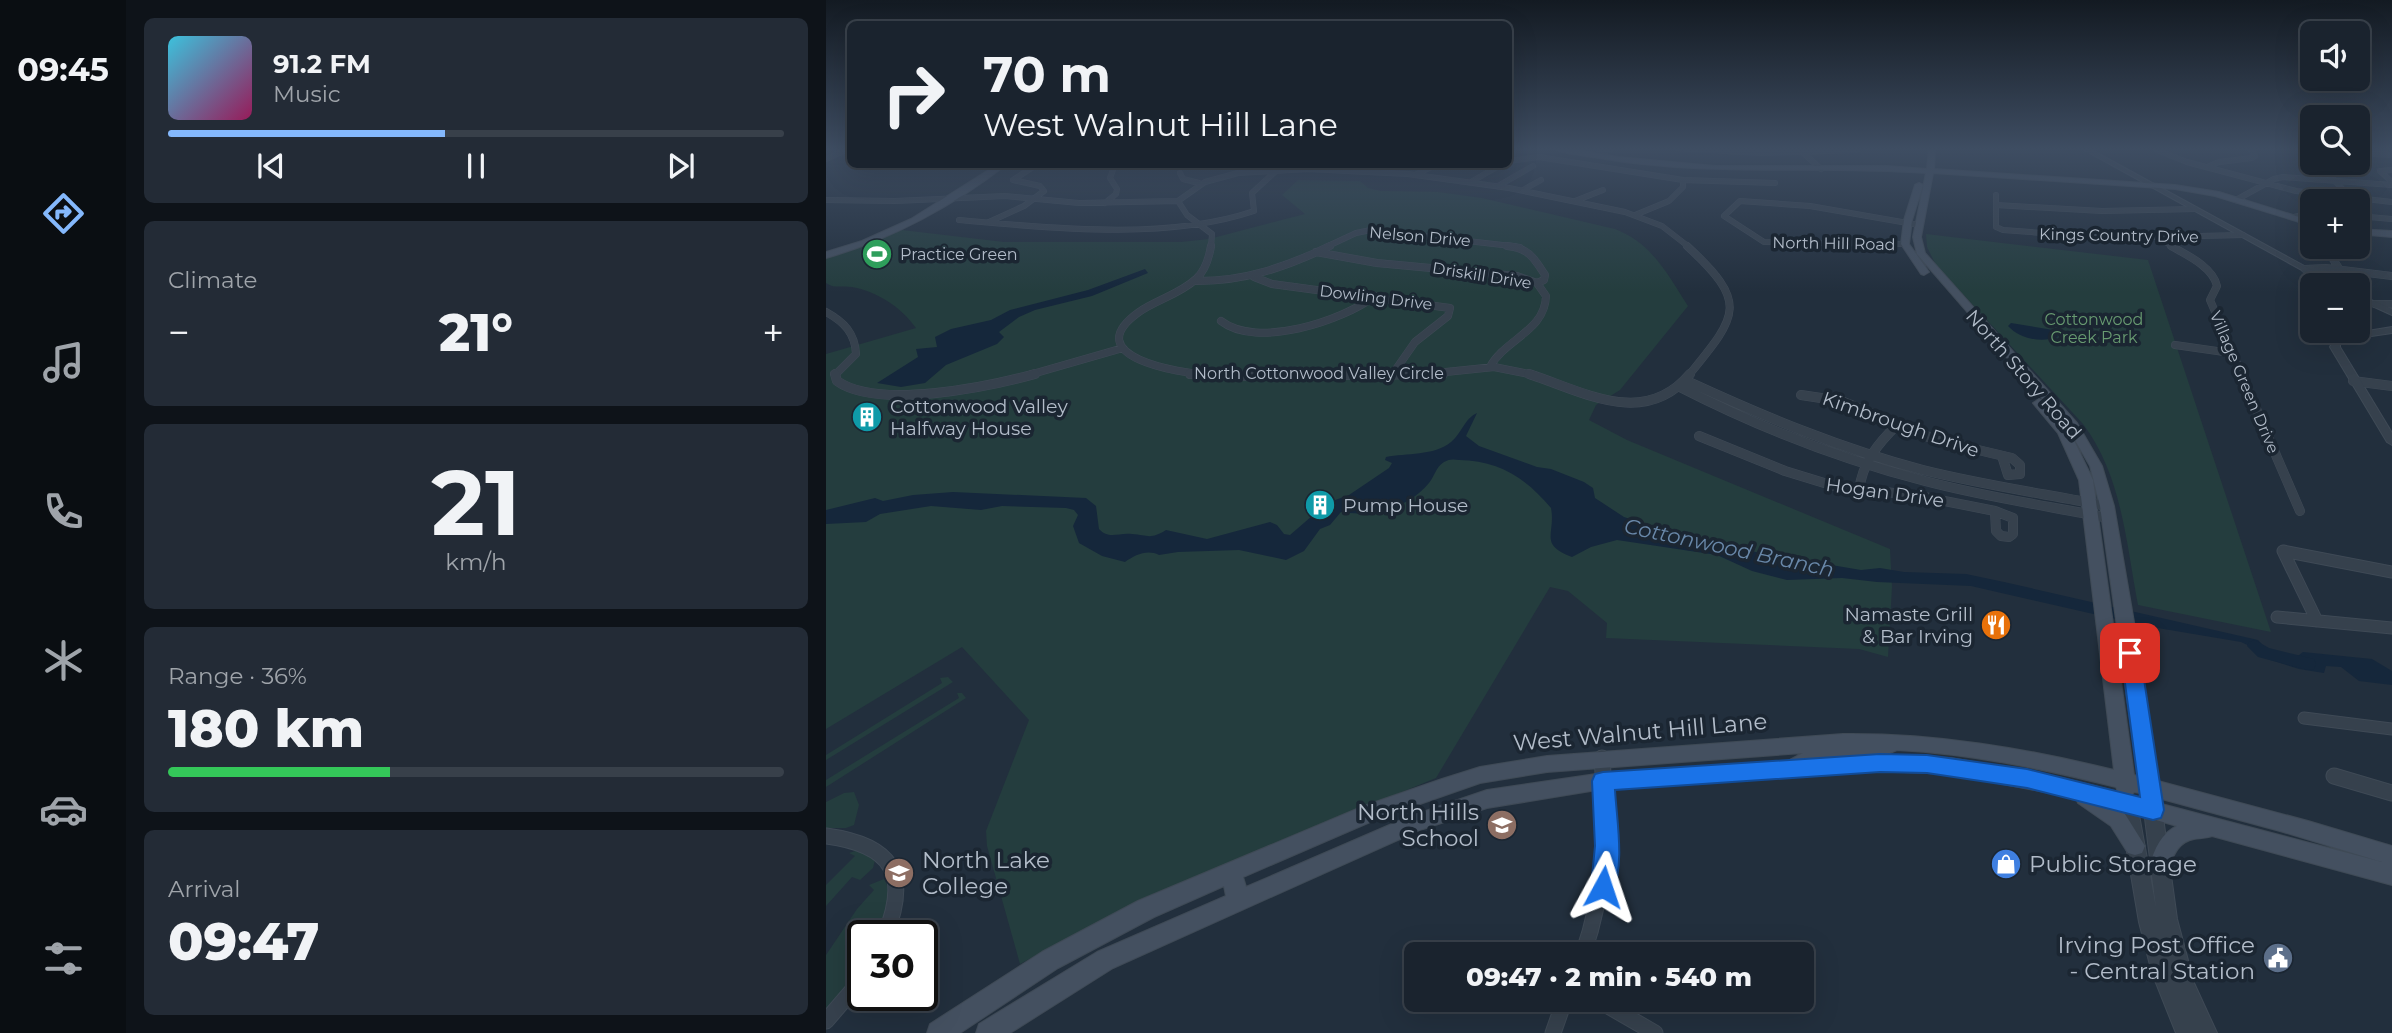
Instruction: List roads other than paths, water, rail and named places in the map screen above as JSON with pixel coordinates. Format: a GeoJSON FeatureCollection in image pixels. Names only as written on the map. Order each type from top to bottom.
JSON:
{"type":"FeatureCollection","features":[{"type":"Feature","properties":{"kind":"main road"},"geometry":{"type":"LineString","coordinates":[[944,200],[949,196]]}},
{"type":"Feature","properties":{"kind":"main road"},"geometry":{"type":"LineString","coordinates":[[826,254],[889,229],[950,196]]}},
{"type":"Feature","properties":{"kind":"main road","name":"North Story Road"},"geometry":{"type":"LineString","coordinates":[[1917,196],[1908,223],[1905,244],[1908,252],[2078,433],[2096,466],[2092,509],[2128,804]]}},
{"type":"Feature","properties":{"kind":"main road","name":"North Story Road"},"geometry":{"type":"LineString","coordinates":[[1923,196],[1917,237],[1921,254],[1938,282],[2057,423],[2094,481],[2108,512],[2153,810]]}},
{"type":"Feature","properties":{"kind":"main road"},"geometry":{"type":"LineString","coordinates":[[2229,196],[2300,218]]}},
{"type":"Feature","properties":{"kind":"main road"},"geometry":{"type":"LineString","coordinates":[[2238,199],[2300,219]]}},
{"type":"Feature","properties":{"kind":"main road"},"geometry":{"type":"LineString","coordinates":[[2370,231],[2392,233]]}},
{"type":"Feature","properties":{"kind":"main road"},"geometry":{"type":"LineString","coordinates":[[2115,690],[2135,695]]}},
{"type":"Feature","properties":{"kind":"main road"},"geometry":{"type":"LineString","coordinates":[[1791,769],[1814,756],[1878,750],[1888,747],[1892,741]]}},
{"type":"Feature","properties":{"kind":"main road","name":"West Walnut Hill Lane"},"geometry":{"type":"LineString","coordinates":[[939,1033],[1082,942],[1146,909],[1371,812],[1470,778],[1547,764],[1601,758],[1892,741],[1976,747],[2124,781],[2258,816],[2392,856]]}},
{"type":"Feature","properties":{"kind":"main road"},"geometry":{"type":"LineString","coordinates":[[988,1033],[1105,960],[1415,823],[1487,799],[1603,781],[1880,763],[1927,764],[1990,772],[2062,786],[2392,875]]}},
{"type":"Feature","properties":{"kind":"main road"},"geometry":{"type":"LineString","coordinates":[[2062,786],[2099,805],[2116,818],[2135,846]]}},
{"type":"Feature","properties":{"kind":"main road"},"geometry":{"type":"LineString","coordinates":[[2160,864],[2164,849],[2176,835],[2201,829],[2225,829]]}},
{"type":"Feature","properties":{"kind":"main road"},"geometry":{"type":"LineString","coordinates":[[1231,872],[1238,900]]}},
{"type":"Feature","properties":{"kind":"street"},"geometry":{"type":"LineString","coordinates":[[895,201],[907,204],[982,196]]}},
{"type":"Feature","properties":{"kind":"street"},"geometry":{"type":"LineString","coordinates":[[977,201],[984,196]]}},
{"type":"Feature","properties":{"kind":"street"},"geometry":{"type":"LineString","coordinates":[[985,196],[1105,203],[1178,201],[1182,196]]}},
{"type":"Feature","properties":{"kind":"street"},"geometry":{"type":"LineString","coordinates":[[988,222],[1037,196]]}},
{"type":"Feature","properties":{"kind":"street"},"geometry":{"type":"LineString","coordinates":[[1105,203],[1113,196]]}},
{"type":"Feature","properties":{"kind":"street"},"geometry":{"type":"LineString","coordinates":[[959,220],[1072,228],[1168,228],[1202,224],[1254,211],[1252,196]]}},
{"type":"Feature","properties":{"kind":"street"},"geometry":{"type":"LineString","coordinates":[[1552,196],[1635,215],[1656,223],[1684,242],[1726,287],[1732,311],[1684,384],[1766,428],[2019,501],[2092,509]]}},
{"type":"Feature","properties":{"kind":"street"},"geometry":{"type":"LineString","coordinates":[[1575,201],[1587,196]]}},
{"type":"Feature","properties":{"kind":"street"},"geometry":{"type":"LineString","coordinates":[[1635,215],[1675,196]]}},
{"type":"Feature","properties":{"kind":"street"},"geometry":{"type":"LineString","coordinates":[[1996,196],[1996,205],[2102,211],[2193,207]]}},
{"type":"Feature","properties":{"kind":"street"},"geometry":{"type":"LineString","coordinates":[[2173,196],[2313,273]]}},
{"type":"Feature","properties":{"kind":"street"},"geometry":{"type":"LineString","coordinates":[[2238,199],[2243,196]]}},
{"type":"Feature","properties":{"kind":"street"},"geometry":{"type":"LineString","coordinates":[[826,200],[977,201],[998,198]]}},
{"type":"Feature","properties":{"kind":"street"},"geometry":{"type":"LineString","coordinates":[[907,204],[916,199]]}},
{"type":"Feature","properties":{"kind":"street"},"geometry":{"type":"LineString","coordinates":[[2370,199],[2392,202]]}},
{"type":"Feature","properties":{"kind":"street"},"geometry":{"type":"LineString","coordinates":[[826,312],[847,326],[856,343],[856,354],[835,373],[834,378],[838,384],[869,392],[917,394],[970,388],[1123,348],[1121,330],[1126,323],[1146,307],[1194,281],[1209,262],[1213,240],[1210,230],[1187,215],[1178,201]]}},
{"type":"Feature","properties":{"kind":"street","name":"North Hill Road"},"geometry":{"type":"LineString","coordinates":[[1905,244],[1764,242],[1724,216],[1740,201],[1810,206],[1908,223]]}},
{"type":"Feature","properties":{"kind":"street","name":"Kings Country Drive"},"geometry":{"type":"LineString","coordinates":[[1996,205],[1996,226],[2003,230],[2158,238],[2243,235]]}},
{"type":"Feature","properties":{"kind":"street"},"geometry":{"type":"LineString","coordinates":[[2294,216],[2300,215]]}},
{"type":"Feature","properties":{"kind":"street"},"geometry":{"type":"LineString","coordinates":[[2370,217],[2392,219]]}},
{"type":"Feature","properties":{"kind":"street"},"geometry":{"type":"LineString","coordinates":[[1908,223],[1919,225]]}},
{"type":"Feature","properties":{"kind":"street","name":"Nelson Drive"},"geometry":{"type":"LineString","coordinates":[[1194,281],[1254,277],[1356,233],[1371,230],[1516,246],[1530,251],[1538,264],[1545,277],[1537,283]]}},
{"type":"Feature","properties":{"kind":"street","name":"Village Green Drive"},"geometry":{"type":"LineString","coordinates":[[2158,238],[2207,270],[2215,279],[2216,288],[2210,300],[2300,511]]}},
{"type":"Feature","properties":{"kind":"street","name":"Driskill Drive"},"geometry":{"type":"LineString","coordinates":[[1315,252],[1499,275],[1537,283],[1544,289],[1546,300],[1539,321],[1534,329],[1507,344],[1494,357],[1490,367]]}},
{"type":"Feature","properties":{"kind":"street"},"geometry":{"type":"LineString","coordinates":[[2333,259],[2340,270]]}},
{"type":"Feature","properties":{"kind":"street"},"geometry":{"type":"LineString","coordinates":[[2305,269],[2392,276]]}},
{"type":"Feature","properties":{"kind":"street","name":"Dowling Drive"},"geometry":{"type":"LineString","coordinates":[[1254,277],[1272,284],[1450,308],[1448,316],[1406,350],[1392,376]]}},
{"type":"Feature","properties":{"kind":"street"},"geometry":{"type":"LineString","coordinates":[[1221,321],[1235,330],[1260,333],[1275,331],[1344,315],[1368,303],[1375,296]]}},
{"type":"Feature","properties":{"kind":"street"},"geometry":{"type":"LineString","coordinates":[[2370,302],[2392,312]]}},
{"type":"Feature","properties":{"kind":"street"},"geometry":{"type":"LineString","coordinates":[[2375,304],[2392,304]]}},
{"type":"Feature","properties":{"kind":"street"},"geometry":{"type":"LineString","coordinates":[[2370,330],[2392,321]]}},
{"type":"Feature","properties":{"kind":"street"},"geometry":{"type":"LineString","coordinates":[[2370,333],[2392,330]]}},
{"type":"Feature","properties":{"kind":"street"},"geometry":{"type":"LineString","coordinates":[[2338,343],[2335,347],[2392,442]]}},
{"type":"Feature","properties":{"kind":"street"},"geometry":{"type":"LineString","coordinates":[[2175,345],[2231,353]]}},
{"type":"Feature","properties":{"kind":"street","name":"North Cottonwood Valley Circle"},"geometry":{"type":"LineString","coordinates":[[1123,348],[1144,363],[1190,374],[1392,376],[1434,375],[1490,367],[1527,372],[1590,398],[1611,402],[1655,399],[1684,384]]}},
{"type":"Feature","properties":{"kind":"street"},"geometry":{"type":"LineString","coordinates":[[2355,383],[2392,388]]}},
{"type":"Feature","properties":{"kind":"street","name":"Kimbrough Drive"},"geometry":{"type":"LineString","coordinates":[[1801,395],[1841,401],[1936,440],[2002,456]]}},
{"type":"Feature","properties":{"kind":"street"},"geometry":{"type":"LineString","coordinates":[[1859,491],[1861,473],[1869,459],[1898,424]]}},
{"type":"Feature","properties":{"kind":"street","name":"Hogan Drive"},"geometry":{"type":"LineString","coordinates":[[1699,436],[1813,481],[1859,491],[1919,496],[1995,511]]}},
{"type":"Feature","properties":{"kind":"street"},"geometry":{"type":"LineString","coordinates":[[1968,485],[2019,490],[2108,512]]}},
{"type":"Feature","properties":{"kind":"street"},"geometry":{"type":"LineString","coordinates":[[2019,490],[2019,501]]}},
{"type":"Feature","properties":{"kind":"street"},"geometry":{"type":"LineString","coordinates":[[2317,621],[2283,551],[2392,572]]}},
{"type":"Feature","properties":{"kind":"street"},"geometry":{"type":"LineString","coordinates":[[2277,617],[2392,628]]}},
{"type":"Feature","properties":{"kind":"street"},"geometry":{"type":"LineString","coordinates":[[2304,718],[2392,729]]}},
{"type":"Feature","properties":{"kind":"street"},"geometry":{"type":"LineString","coordinates":[[1587,942],[1599,909],[1606,866],[1607,824],[1601,758]]}},
{"type":"Feature","properties":{"kind":"street"},"geometry":{"type":"LineString","coordinates":[[2334,776],[2392,793]]}},
{"type":"Feature","properties":{"kind":"street"},"geometry":{"type":"LineString","coordinates":[[2128,804],[2149,922],[2159,960],[2187,1033]]}},
{"type":"Feature","properties":{"kind":"street"},"geometry":{"type":"LineString","coordinates":[[2153,810],[2167,919],[2184,985],[2206,1033]]}},
{"type":"Feature","properties":{"kind":"street"},"geometry":{"type":"LineString","coordinates":[[826,836],[861,844],[881,855],[897,883],[892,920]]}},
{"type":"Feature","properties":{"kind":"street"},"geometry":{"type":"LineString","coordinates":[[826,1021],[847,997]]}},
{"type":"Feature","properties":{"kind":"street"},"geometry":{"type":"LineString","coordinates":[[1552,1033],[1560,1012]]}},
{"type":"Feature","properties":{"kind":"street"},"geometry":{"type":"LineString","coordinates":[[1619,1012],[1655,1033]]}},
{"type":"Feature","properties":{"kind":"water"},"geometry":{"type":"Polygon","coordinates":[[[1145,269],[1148,273],[1092,296],[1035,310],[1019,317],[999,332],[1004,337],[997,344],[946,365],[925,383],[901,387],[877,383],[918,357],[916,349],[937,347],[935,337],[951,329],[991,320],[1010,310],[1088,290],[1145,269]]]}},
{"type":"Feature","properties":{"kind":"water"},"geometry":{"type":"Polygon","coordinates":[[[2011,323],[2053,330],[2058,337],[2031,339],[2008,326],[2011,323]]]}},
{"type":"Feature","properties":{"kind":"water"},"geometry":{"type":"Polygon","coordinates":[[[1477,413],[1466,436],[1479,446],[1584,482],[1593,488],[1595,498],[1624,517],[1664,530],[1760,553],[1861,570],[1880,568],[1904,572],[1966,574],[2004,582],[2258,640],[2278,661],[2291,661],[2303,652],[2372,659],[2392,671],[2392,685],[2359,681],[2341,667],[2326,666],[2324,673],[2299,669],[2261,657],[2258,650],[2241,642],[2146,626],[1971,586],[1842,578],[1787,580],[1752,571],[1717,555],[1617,540],[1591,547],[1572,557],[1555,548],[1552,543],[1551,508],[1541,497],[1521,479],[1499,467],[1473,461],[1453,459],[1444,462],[1420,492],[1400,505],[1377,512],[1341,512],[1330,525],[1320,529],[1304,551],[1286,560],[1239,550],[1159,555],[1146,553],[1125,562],[1102,556],[1079,543],[1073,526],[1078,515],[1074,510],[1066,508],[1002,506],[981,510],[931,506],[880,514],[866,522],[826,524],[826,510],[875,498],[883,501],[913,495],[953,492],[1086,498],[1096,506],[1099,529],[1110,535],[1152,536],[1166,530],[1207,539],[1270,522],[1277,525],[1284,534],[1290,535],[1327,503],[1349,495],[1389,468],[1392,463],[1385,460],[1386,457],[1436,450],[1451,442],[1477,413]]]}},
{"type":"Feature","properties":{"kind":"waterway","name":"Cottonwood Branch"},"geometry":{"type":"LineString","coordinates":[[2255,646],[2264,653],[2308,664]]}},
{"type":"Feature","properties":{"kind":"place","name":"Practice Green"},"geometry":{"type":"Point","coordinates":[877,254]}},
{"type":"Feature","properties":{"kind":"place","name":"Cottonwood Valley Halfway House"},"geometry":{"type":"Point","coordinates":[867,417]}},
{"type":"Feature","properties":{"kind":"place","name":"Pump House"},"geometry":{"type":"Point","coordinates":[1320,505]}},
{"type":"Feature","properties":{"kind":"place","name":"Namaste Grill & Bar Irving"},"geometry":{"type":"Point","coordinates":[1996,625]}},
{"type":"Feature","properties":{"kind":"place","name":"North Hills School"},"geometry":{"type":"Point","coordinates":[1502,825]}},
{"type":"Feature","properties":{"kind":"place","name":"Public Storage"},"geometry":{"type":"Point","coordinates":[2006,864]}},
{"type":"Feature","properties":{"kind":"place","name":"North Lake College"},"geometry":{"type":"Point","coordinates":[899,873]}},
{"type":"Feature","properties":{"kind":"place","name":"Irving Post Office - Central Station"},"geometry":{"type":"Point","coordinates":[2278,958]}},
{"type":"Feature","properties":{"kind":"park label","name":"Cottonwood Creek Park"},"geometry":{"type":"Point","coordinates":[2094,328]}}]}
